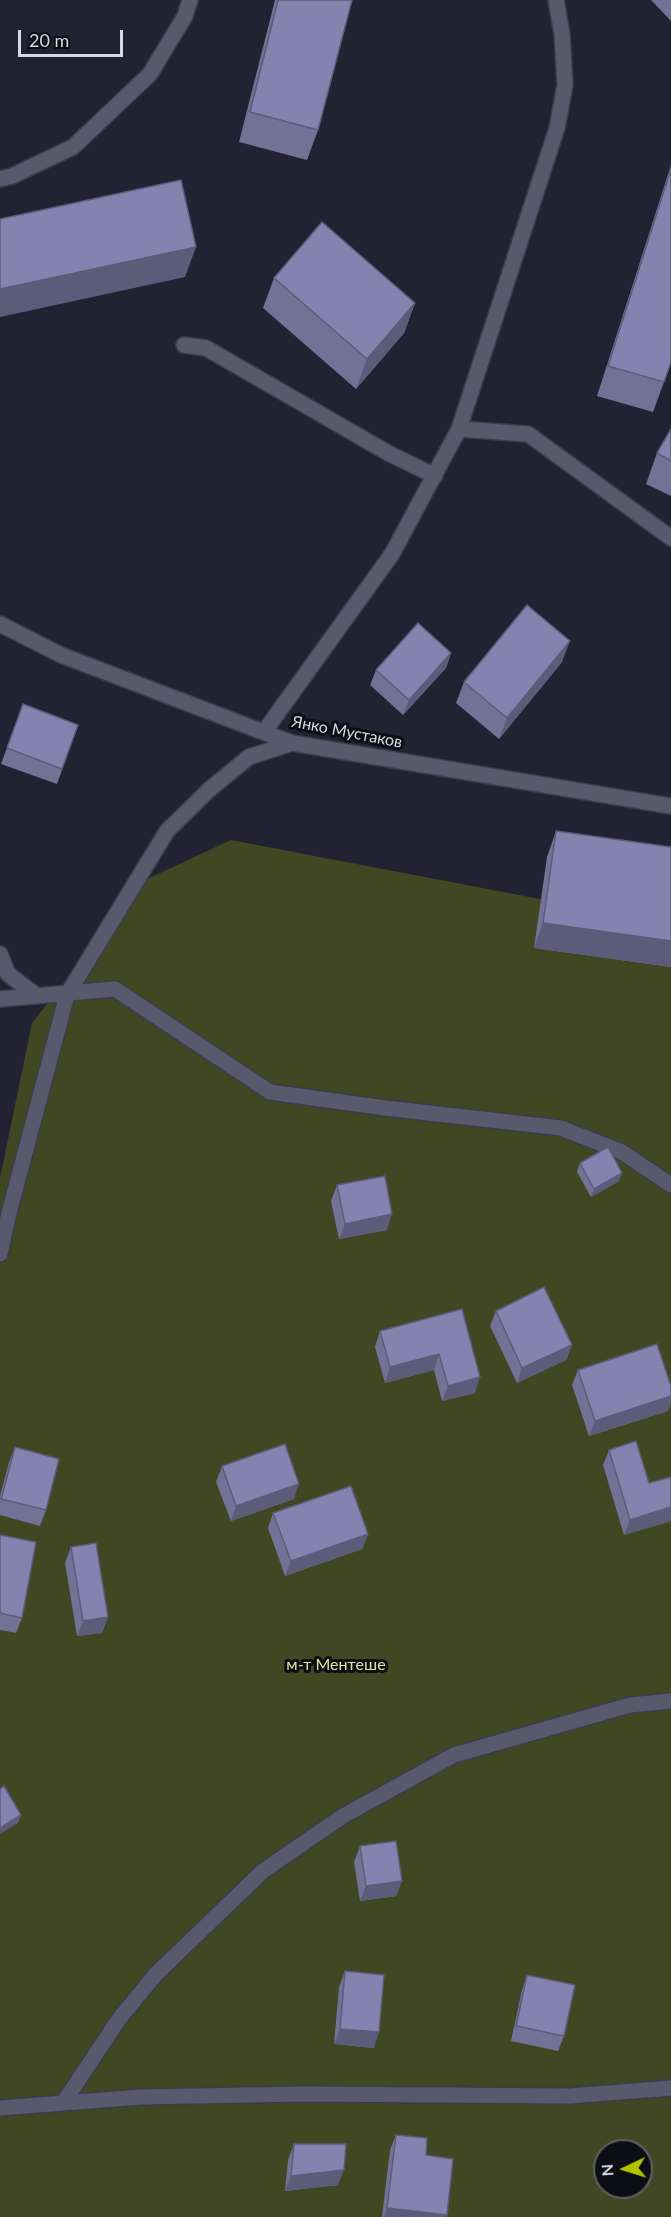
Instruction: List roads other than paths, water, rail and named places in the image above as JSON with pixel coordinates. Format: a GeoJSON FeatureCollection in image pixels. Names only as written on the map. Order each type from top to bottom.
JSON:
{"type":"FeatureCollection","features":[{"type":"Feature","properties":{"kind":"street"},"geometry":{"type":"LineString","coordinates":[[0,179],[12,176],[72,147],[150,74],[185,16],[190,0]]}},
{"type":"Feature","properties":{"kind":"street"},"geometry":{"type":"LineString","coordinates":[[264,732],[392,554],[459,429],[557,128],[565,85],[562,34],[556,0]]}},
{"type":"Feature","properties":{"kind":"street"},"geometry":{"type":"LineString","coordinates":[[184,345],[206,348],[388,453],[435,476]]}},
{"type":"Feature","properties":{"kind":"street"},"geometry":{"type":"LineString","coordinates":[[459,429],[528,434],[671,538]]}},
{"type":"Feature","properties":{"kind":"street","name":"Янко Мустаков"},"geometry":{"type":"LineString","coordinates":[[0,624],[61,655],[292,743],[671,806]]}},
{"type":"Feature","properties":{"kind":"street"},"geometry":{"type":"LineString","coordinates":[[0,1254],[67,995],[167,831],[210,789],[249,757],[292,743]]}},
{"type":"Feature","properties":{"kind":"street"},"geometry":{"type":"LineString","coordinates":[[0,954],[8,974],[37,996]]}},
{"type":"Feature","properties":{"kind":"street"},"geometry":{"type":"LineString","coordinates":[[0,999],[67,995],[115,989],[270,1092],[561,1128],[622,1152],[671,1185]]}},
{"type":"Feature","properties":{"kind":"street"},"geometry":{"type":"LineString","coordinates":[[64,2102],[119,2019],[156,1974],[263,1871],[342,1816],[454,1755],[630,1705],[671,1701]]}},
{"type":"Feature","properties":{"kind":"street"},"geometry":{"type":"LineString","coordinates":[[0,2109],[140,2097],[303,2094],[570,2096],[671,2088]]}},
{"type":"Feature","properties":{"kind":"park label","name":"м-т Ментeше"},"geometry":{"type":"Point","coordinates":[336,1665]}}]}
